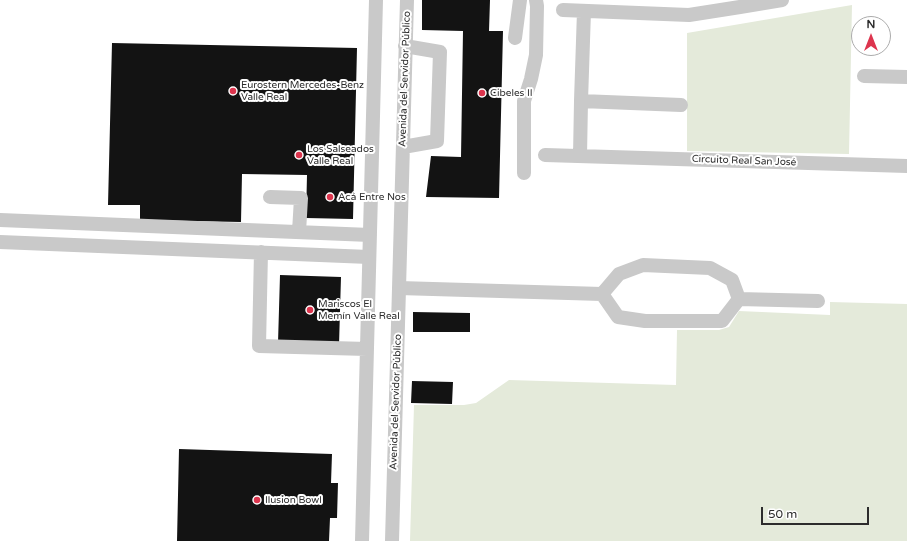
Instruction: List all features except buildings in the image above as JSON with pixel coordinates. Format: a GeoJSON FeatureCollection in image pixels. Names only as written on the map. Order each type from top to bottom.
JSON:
{"type":"FeatureCollection","features":[{"type":"Feature","properties":{"kind":"street"},"geometry":{"type":"LineString","coordinates":[[362,541],[376,0]]}},
{"type":"Feature","properties":{"kind":"street","name":"Avenida del Servidor Público"},"geometry":{"type":"LineString","coordinates":[[392,541],[407,0]]}},
{"type":"Feature","properties":{"kind":"street"},"geometry":{"type":"LineString","coordinates":[[563,10],[689,15],[739,4],[782,0]]}},
{"type":"Feature","properties":{"kind":"street"},"geometry":{"type":"LineString","coordinates":[[515,38],[520,2],[537,3],[536,55],[531,79],[524,101],[524,173]]}},
{"type":"Feature","properties":{"kind":"street"},"geometry":{"type":"LineString","coordinates":[[580,156],[584,11]]}},
{"type":"Feature","properties":{"kind":"street"},"geometry":{"type":"LineString","coordinates":[[403,147],[437,141],[440,52],[405,46]]}},
{"type":"Feature","properties":{"kind":"street"},"geometry":{"type":"LineString","coordinates":[[864,76],[907,77]]}},
{"type":"Feature","properties":{"kind":"street"},"geometry":{"type":"LineString","coordinates":[[581,102],[681,105]]}},
{"type":"Feature","properties":{"kind":"street","name":"Circuito Real San José"},"geometry":{"type":"LineString","coordinates":[[545,155],[907,166]]}},
{"type":"Feature","properties":{"kind":"street"},"geometry":{"type":"LineString","coordinates":[[270,197],[301,198],[300,232]]}},
{"type":"Feature","properties":{"kind":"street"},"geometry":{"type":"LineString","coordinates":[[0,220],[370,235]]}},
{"type":"Feature","properties":{"kind":"street"},"geometry":{"type":"LineString","coordinates":[[140,226],[140,248]]}},
{"type":"Feature","properties":{"kind":"street"},"geometry":{"type":"LineString","coordinates":[[0,242],[369,257]]}},
{"type":"Feature","properties":{"kind":"street"},"geometry":{"type":"LineString","coordinates":[[261,252],[259,346],[367,349]]}},
{"type":"Feature","properties":{"kind":"street"},"geometry":{"type":"LineString","coordinates":[[602,294],[619,274],[643,265],[710,268],[732,280],[740,299]]}},
{"type":"Feature","properties":{"kind":"street"},"geometry":{"type":"LineString","coordinates":[[399,288],[602,294]]}},
{"type":"Feature","properties":{"kind":"street"},"geometry":{"type":"LineString","coordinates":[[602,294],[618,317],[645,320],[722,322],[740,299]]}},
{"type":"Feature","properties":{"kind":"street"},"geometry":{"type":"LineString","coordinates":[[740,299],[818,301]]}},
{"type":"Feature","properties":{"kind":"green space"},"geometry":{"type":"Polygon","coordinates":[[[852,5],[849,154],[687,151],[687,33],[852,5]]]}},
{"type":"Feature","properties":{"kind":"green space"},"geometry":{"type":"Polygon","coordinates":[[[830,302],[907,304],[907,541],[410,541],[414,405],[464,405],[476,403],[509,380],[676,385],[677,330],[719,330],[729,327],[739,311],[830,315],[830,302]]]}},
{"type":"Feature","properties":{"kind":"place","name":"Eurostern Mercedes-Benz Valle Real"},"geometry":{"type":"Point","coordinates":[233,91]}},
{"type":"Feature","properties":{"kind":"place","name":"Cibeles II"},"geometry":{"type":"Point","coordinates":[482,93]}},
{"type":"Feature","properties":{"kind":"place","name":"Los Salseados Valle Real"},"geometry":{"type":"Point","coordinates":[299,155]}},
{"type":"Feature","properties":{"kind":"place","name":"Acá Entre Nos"},"geometry":{"type":"Point","coordinates":[330,197]}},
{"type":"Feature","properties":{"kind":"place","name":"Mariscos El Memín Valle Real"},"geometry":{"type":"Point","coordinates":[310,310]}},
{"type":"Feature","properties":{"kind":"place","name":"Ilusion Bowl"},"geometry":{"type":"Point","coordinates":[257,500]}}]}
